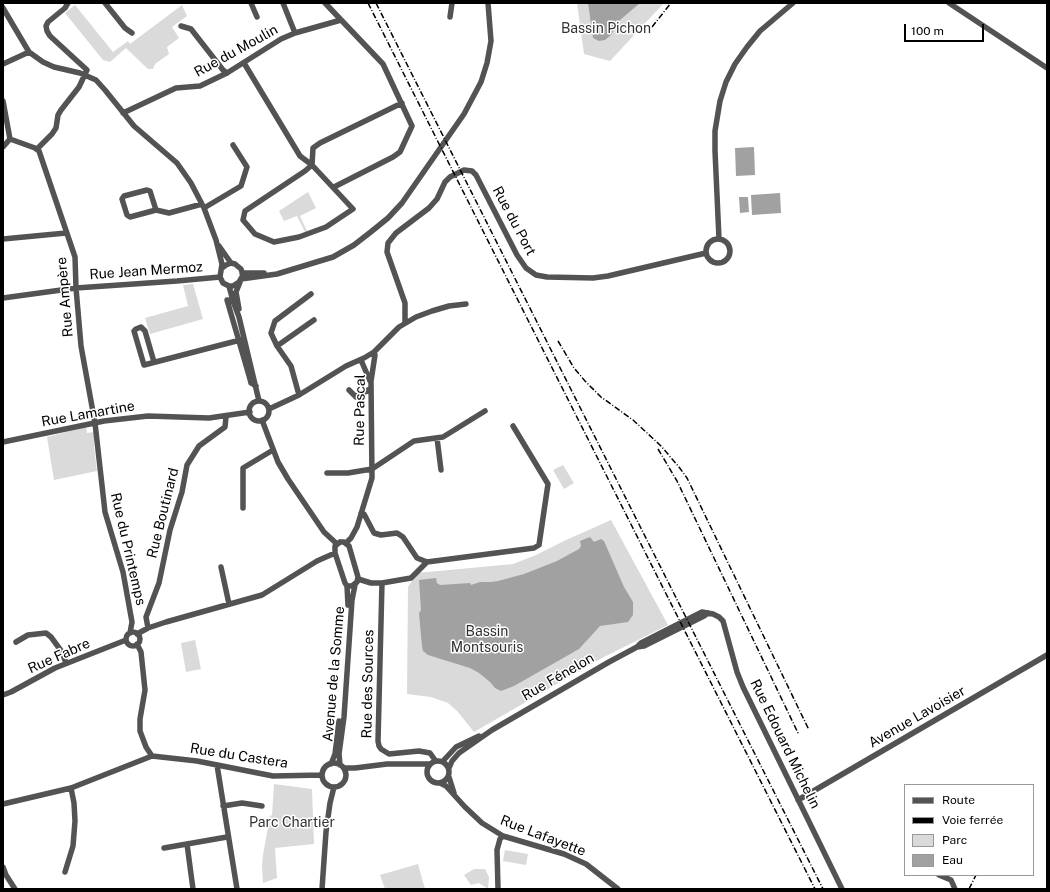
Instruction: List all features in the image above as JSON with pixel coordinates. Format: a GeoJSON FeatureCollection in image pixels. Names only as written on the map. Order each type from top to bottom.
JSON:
{"type":"FeatureCollection","features":[{"type":"Feature","properties":{"kind":"street"},"geometry":{"type":"LineString","coordinates":[[10,139],[37,149],[56,128],[58,115],[79,87],[85,75],[87,70],[47,31],[46,26],[48,22],[65,8],[68,3]]}},
{"type":"Feature","properties":{"kind":"street"},"geometry":{"type":"LineString","coordinates":[[104,3],[124,28],[132,34]]}},
{"type":"Feature","properties":{"kind":"street"},"geometry":{"type":"LineString","coordinates":[[251,3],[257,17]]}},
{"type":"Feature","properties":{"kind":"street"},"geometry":{"type":"LineString","coordinates":[[283,3],[295,33]]}},
{"type":"Feature","properties":{"kind":"street"},"geometry":{"type":"LineString","coordinates":[[325,3],[383,64],[412,126],[400,152],[334,187]]}},
{"type":"Feature","properties":{"kind":"street"},"geometry":{"type":"LineString","coordinates":[[450,18],[452,3]]}},
{"type":"Feature","properties":{"kind":"street"},"geometry":{"type":"LineString","coordinates":[[3,8],[30,52],[43,62],[54,67],[85,75],[96,80],[145,137],[162,149],[177,163],[191,183],[203,206],[216,240],[222,268],[220,277],[223,283],[229,286],[236,285],[241,280],[277,274],[333,257],[354,245],[388,218],[406,197],[464,114],[481,82],[487,63],[491,41],[488,3]]}},
{"type":"Feature","properties":{"kind":"street"},"geometry":{"type":"LineString","coordinates":[[719,239],[715,132],[720,101],[726,82],[735,64],[747,47],[760,31],[793,3]]}},
{"type":"Feature","properties":{"kind":"street"},"geometry":{"type":"LineString","coordinates":[[949,3],[1047,68]]}},
{"type":"Feature","properties":{"kind":"street","name":"Rue du Moulin"},"geometry":{"type":"LineString","coordinates":[[123,113],[176,88],[200,86],[227,73],[282,39],[295,33],[340,20]]}},
{"type":"Feature","properties":{"kind":"street"},"geometry":{"type":"LineString","coordinates":[[181,26],[191,29],[227,73]]}},
{"type":"Feature","properties":{"kind":"street"},"geometry":{"type":"LineString","coordinates":[[3,64],[30,52]]}},
{"type":"Feature","properties":{"kind":"street"},"geometry":{"type":"LineString","coordinates":[[244,63],[300,156],[312,165],[354,209],[326,227],[299,237],[274,242],[255,234],[244,220],[244,211],[312,165],[313,148],[320,143],[402,103]]}},
{"type":"Feature","properties":{"kind":"street"},"geometry":{"type":"LineString","coordinates":[[3,101],[10,139]]}},
{"type":"Feature","properties":{"kind":"street"},"geometry":{"type":"LineString","coordinates":[[3,147],[10,139]]}},
{"type":"Feature","properties":{"kind":"street"},"geometry":{"type":"LineString","coordinates":[[156,210],[150,191],[147,190],[124,196],[122,199],[127,215],[130,217],[156,210],[169,213],[203,206],[241,186],[247,167],[233,145]]}},
{"type":"Feature","properties":{"kind":"street","name":"Rue Ampère"},"geometry":{"type":"LineString","coordinates":[[37,149],[43,160],[75,257],[81,346],[95,423]]}},
{"type":"Feature","properties":{"kind":"street","name":"Rue du Port"},"geometry":{"type":"LineString","coordinates":[[405,324],[405,303],[387,252],[388,243],[396,233],[429,208],[437,199],[445,182],[450,177],[464,170],[472,171],[476,175],[517,255],[526,268],[536,275],[547,277],[586,278],[608,276],[706,253]]}},
{"type":"Feature","properties":{"kind":"street"},"geometry":{"type":"LineString","coordinates":[[3,239],[66,233]]}},
{"type":"Feature","properties":{"kind":"street"},"geometry":{"type":"LineString","coordinates":[[719,239],[727,242],[730,249],[730,254],[726,260],[718,263],[714,262],[706,253],[706,249],[712,240],[719,239]]}},
{"type":"Feature","properties":{"kind":"street"},"geometry":{"type":"LineString","coordinates":[[216,240],[231,263],[238,266],[242,272],[241,280],[236,292],[241,339]]}},
{"type":"Feature","properties":{"kind":"street"},"geometry":{"type":"LineString","coordinates":[[222,268],[231,263]]}},
{"type":"Feature","properties":{"kind":"street"},"geometry":{"type":"LineString","coordinates":[[242,272],[265,273],[287,271]]}},
{"type":"Feature","properties":{"kind":"street","name":"Rue Jean Mermoz"},"geometry":{"type":"LineString","coordinates":[[3,298],[76,288],[177,282],[220,277]]}},
{"type":"Feature","properties":{"kind":"street"},"geometry":{"type":"LineString","coordinates":[[229,286],[230,301],[256,386],[259,401]]}},
{"type":"Feature","properties":{"kind":"street"},"geometry":{"type":"LineString","coordinates":[[225,294],[239,317]]}},
{"type":"Feature","properties":{"kind":"street"},"geometry":{"type":"LineString","coordinates":[[299,394],[291,366],[277,346],[271,333],[275,321],[311,294]]}},
{"type":"Feature","properties":{"kind":"street"},"geometry":{"type":"LineString","coordinates":[[269,409],[374,352],[400,327],[416,317],[432,310],[466,304]]}},
{"type":"Feature","properties":{"kind":"street"},"geometry":{"type":"LineString","coordinates":[[277,346],[314,320]]}},
{"type":"Feature","properties":{"kind":"street"},"geometry":{"type":"LineString","coordinates":[[154,362],[145,330],[141,327],[136,329],[134,331],[144,365],[241,339]]}},
{"type":"Feature","properties":{"kind":"street","name":"Rue Pascal"},"geometry":{"type":"LineString","coordinates":[[346,544],[357,528],[372,478],[370,381],[375,354],[374,352]]}},
{"type":"Feature","properties":{"kind":"street"},"geometry":{"type":"LineString","coordinates":[[361,360],[370,381]]}},
{"type":"Feature","properties":{"kind":"street"},"geometry":{"type":"LineString","coordinates":[[349,390],[356,397],[370,389]]}},
{"type":"Feature","properties":{"kind":"street"},"geometry":{"type":"LineString","coordinates":[[259,401],[267,404],[269,409],[268,415],[259,421],[254,419],[250,412],[253,403],[259,401]]}},
{"type":"Feature","properties":{"kind":"street"},"geometry":{"type":"LineString","coordinates":[[327,473],[348,473],[372,469],[414,441],[443,437],[485,411]]}},
{"type":"Feature","properties":{"kind":"street","name":"Rue Lamartine"},"geometry":{"type":"LineString","coordinates":[[3,442],[104,421],[148,416],[209,418],[226,417],[250,412]]}},
{"type":"Feature","properties":{"kind":"street","name":"Rue Boutinard"},"geometry":{"type":"LineString","coordinates":[[148,628],[146,618],[159,583],[170,530],[182,492],[187,465],[199,446],[225,427],[226,417]]}},
{"type":"Feature","properties":{"kind":"street"},"geometry":{"type":"LineString","coordinates":[[262,420],[273,450],[288,479],[324,532],[337,544]]}},
{"type":"Feature","properties":{"kind":"street","name":"Rue du Printemps"},"geometry":{"type":"LineString","coordinates":[[95,423],[105,512],[123,572],[132,622],[130,633]]}},
{"type":"Feature","properties":{"kind":"street"},"geometry":{"type":"LineString","coordinates":[[361,513],[364,514],[374,533],[381,535],[397,533],[403,538],[416,558],[427,562],[534,548],[539,545],[548,484],[513,426]]}},
{"type":"Feature","properties":{"kind":"street"},"geometry":{"type":"LineString","coordinates":[[437,438],[442,470]]}},
{"type":"Feature","properties":{"kind":"street"},"geometry":{"type":"LineString","coordinates":[[243,508],[243,468],[273,450]]}},
{"type":"Feature","properties":{"kind":"street"},"geometry":{"type":"LineString","coordinates":[[337,544],[344,542],[349,546],[358,579],[371,582],[382,583],[411,578],[427,562]]}},
{"type":"Feature","properties":{"kind":"street"},"geometry":{"type":"LineString","coordinates":[[137,644],[131,645],[126,640],[130,633],[134,632],[137,634],[148,628],[262,595],[321,559],[335,553],[335,546],[337,544]]}},
{"type":"Feature","properties":{"kind":"street","name":"Avenue de la Somme"},"geometry":{"type":"LineString","coordinates":[[331,764],[335,754],[340,721],[348,599],[347,586],[335,553]]}},
{"type":"Feature","properties":{"kind":"street"},"geometry":{"type":"LineString","coordinates":[[221,567],[230,604]]}},
{"type":"Feature","properties":{"kind":"street","name":"Avenue de la Somme"},"geometry":{"type":"LineString","coordinates":[[342,766],[339,754],[344,716],[352,600],[355,585],[358,579]]}},
{"type":"Feature","properties":{"kind":"street","name":"Rue des Sources"},"geometry":{"type":"LineString","coordinates":[[382,583],[379,746],[389,754],[419,752],[430,753],[435,760]]}},
{"type":"Feature","properties":{"kind":"street"},"geometry":{"type":"LineString","coordinates":[[347,586],[355,585]]}},
{"type":"Feature","properties":{"kind":"street","name":"Rue Fénelon"},"geometry":{"type":"LineString","coordinates":[[443,761],[461,745],[492,730],[602,666],[637,647],[644,646],[708,613]]}},
{"type":"Feature","properties":{"kind":"street","name":"Rue Edouard Michelin"},"geometry":{"type":"LineString","coordinates":[[708,613],[719,617],[723,621],[744,687],[842,889]]}},
{"type":"Feature","properties":{"kind":"street"},"geometry":{"type":"LineString","coordinates":[[16,642],[28,634],[46,633],[51,637],[62,652],[66,663]]}},
{"type":"Feature","properties":{"kind":"street"},"geometry":{"type":"LineString","coordinates":[[137,634],[140,639],[137,644]]}},
{"type":"Feature","properties":{"kind":"street","name":"Rue Fabre"},"geometry":{"type":"LineString","coordinates":[[3,695],[66,663],[126,640]]}},
{"type":"Feature","properties":{"kind":"street"},"geometry":{"type":"LineString","coordinates":[[3,804],[71,788],[152,756],[146,747],[140,731],[140,719],[145,690],[141,652],[137,644]]}},
{"type":"Feature","properties":{"kind":"street","name":"Avenue Lavoisier"},"geometry":{"type":"LineString","coordinates":[[798,800],[1047,655]]}},
{"type":"Feature","properties":{"kind":"street","name":"Rue Fénelon"},"geometry":{"type":"LineString","coordinates":[[449,768],[452,761],[459,753],[492,730]]}},
{"type":"Feature","properties":{"kind":"street","name":"Rue du Castera"},"geometry":{"type":"LineString","coordinates":[[152,756],[197,761],[273,776],[322,775]]}},
{"type":"Feature","properties":{"kind":"street"},"geometry":{"type":"LineString","coordinates":[[435,760],[443,761],[449,768],[449,777],[440,783],[430,780],[427,774],[428,767],[435,760]]}},
{"type":"Feature","properties":{"kind":"street"},"geometry":{"type":"LineString","coordinates":[[356,768],[346,775],[342,783],[334,787],[327,784],[322,775],[325,768],[334,763],[356,768],[387,764],[417,764],[428,767]]}},
{"type":"Feature","properties":{"kind":"street"},"geometry":{"type":"LineString","coordinates":[[217,765],[236,889]]}},
{"type":"Feature","properties":{"kind":"street"},"geometry":{"type":"LineString","coordinates":[[342,766],[346,775]]}},
{"type":"Feature","properties":{"kind":"street","name":"Rue Lafayette"},"geometry":{"type":"LineString","coordinates":[[449,777],[455,794],[461,803]]}},
{"type":"Feature","properties":{"kind":"street","name":"Rue Lafayette"},"geometry":{"type":"LineString","coordinates":[[440,783],[446,786],[461,803],[489,828],[503,836],[564,854],[591,868],[618,889]]}},
{"type":"Feature","properties":{"kind":"street"},"geometry":{"type":"LineString","coordinates":[[322,889],[326,832],[334,787]]}},
{"type":"Feature","properties":{"kind":"street"},"geometry":{"type":"LineString","coordinates":[[65,872],[73,846],[75,821],[71,788]]}},
{"type":"Feature","properties":{"kind":"street"},"geometry":{"type":"LineString","coordinates":[[223,806],[242,803],[262,806]]}},
{"type":"Feature","properties":{"kind":"street"},"geometry":{"type":"LineString","coordinates":[[498,889],[497,850],[503,836]]}},
{"type":"Feature","properties":{"kind":"street"},"geometry":{"type":"LineString","coordinates":[[164,848],[227,837]]}},
{"type":"Feature","properties":{"kind":"street"},"geometry":{"type":"LineString","coordinates":[[187,844],[193,889]]}},
{"type":"Feature","properties":{"kind":"street"},"geometry":{"type":"LineString","coordinates":[[3,867],[15,889]]}},
{"type":"Feature","properties":{"kind":"street"},"geometry":{"type":"LineString","coordinates":[[941,876],[950,880],[955,889]]}},
{"type":"Feature","properties":{"kind":"green space","name":"Bassin Pichon"},"geometry":{"type":"Polygon","coordinates":[[[577,3],[664,3],[610,61],[584,54],[577,3]]]}},
{"type":"Feature","properties":{"kind":"green space"},"geometry":{"type":"Polygon","coordinates":[[[75,5],[113,52],[128,41],[130,44],[182,5],[187,16],[172,27],[179,38],[167,47],[169,54],[155,64],[153,69],[148,69],[126,48],[110,62],[103,60],[65,13],[75,5]]]}},
{"type":"Feature","properties":{"kind":"green space"},"geometry":{"type":"Polygon","coordinates":[[[308,192],[316,208],[300,216],[307,231],[305,232],[297,216],[284,221],[279,211],[308,192]]]}},
{"type":"Feature","properties":{"kind":"green space"},"geometry":{"type":"Polygon","coordinates":[[[193,284],[203,319],[150,334],[145,318],[188,306],[183,285],[193,284]]]}},
{"type":"Feature","properties":{"kind":"green space"},"geometry":{"type":"Polygon","coordinates":[[[86,427],[87,433],[94,432],[97,471],[54,480],[47,437],[86,427]]]}},
{"type":"Feature","properties":{"kind":"green space"},"geometry":{"type":"Polygon","coordinates":[[[563,465],[574,483],[564,489],[553,470],[563,465]]]}},
{"type":"Feature","properties":{"kind":"green space","name":"Bassin Montsouris"},"geometry":{"type":"Polygon","coordinates":[[[611,520],[668,625],[602,658],[474,732],[458,712],[448,703],[431,697],[407,694],[408,587],[417,573],[513,564],[536,555],[611,520]]]}},
{"type":"Feature","properties":{"kind":"green space"},"geometry":{"type":"Polygon","coordinates":[[[195,640],[201,669],[186,672],[181,643],[195,640]]]}},
{"type":"Feature","properties":{"kind":"green space","name":"Parc Chartier"},"geometry":{"type":"Polygon","coordinates":[[[274,784],[312,789],[314,844],[275,848],[277,878],[263,883],[263,855],[270,816],[272,815],[274,784]]]}},
{"type":"Feature","properties":{"kind":"green space"},"geometry":{"type":"Polygon","coordinates":[[[505,850],[528,854],[526,865],[503,861],[505,850]]]}},
{"type":"Feature","properties":{"kind":"green space"},"geometry":{"type":"Polygon","coordinates":[[[418,864],[425,889],[385,889],[380,875],[418,864]]]}},
{"type":"Feature","properties":{"kind":"green space"},"geometry":{"type":"Polygon","coordinates":[[[474,869],[485,869],[489,877],[488,889],[479,883],[471,885],[464,875],[474,869]]]}},
{"type":"Feature","properties":{"kind":"water","name":"Bassin Pichon"},"geometry":{"type":"Polygon","coordinates":[[[588,3],[640,3],[620,20],[611,35],[605,40],[599,41],[593,38],[588,3]]]}},
{"type":"Feature","properties":{"kind":"water"},"geometry":{"type":"Polygon","coordinates":[[[754,147],[755,175],[736,176],[735,148],[754,147]]]}},
{"type":"Feature","properties":{"kind":"water"},"geometry":{"type":"Polygon","coordinates":[[[780,193],[781,213],[752,215],[751,195],[780,193]]]}},
{"type":"Feature","properties":{"kind":"water"},"geometry":{"type":"Polygon","coordinates":[[[739,197],[748,197],[749,212],[740,213],[739,197]]]}},
{"type":"Feature","properties":{"kind":"water","name":"Bassin Montsouris"},"geometry":{"type":"Polygon","coordinates":[[[590,537],[594,542],[601,539],[604,541],[624,587],[633,602],[633,615],[628,622],[600,626],[579,649],[514,686],[501,691],[495,688],[479,673],[470,668],[428,655],[423,651],[419,613],[421,610],[419,580],[436,578],[437,583],[440,585],[470,583],[471,585],[480,582],[498,581],[524,574],[557,561],[579,549],[581,546],[580,541],[590,537]]]}},
{"type":"Feature","properties":{"kind":"railway"},"geometry":{"type":"LineString","coordinates":[[368,3],[815,889]]}},
{"type":"Feature","properties":{"kind":"railway"},"geometry":{"type":"LineString","coordinates":[[376,3],[823,889]]}},
{"type":"Feature","properties":{"kind":"railway"},"geometry":{"type":"LineString","coordinates":[[652,27],[671,3]]}},
{"type":"Feature","properties":{"kind":"railway"},"geometry":{"type":"LineString","coordinates":[[558,341],[574,368],[585,381],[601,397],[633,420],[661,446],[687,478],[809,730]]}},
{"type":"Feature","properties":{"kind":"railway"},"geometry":{"type":"LineString","coordinates":[[658,449],[677,481],[799,735]]}},
{"type":"Feature","properties":{"kind":"railway"},"geometry":{"type":"LineString","coordinates":[[969,889],[976,876]]}}]}
